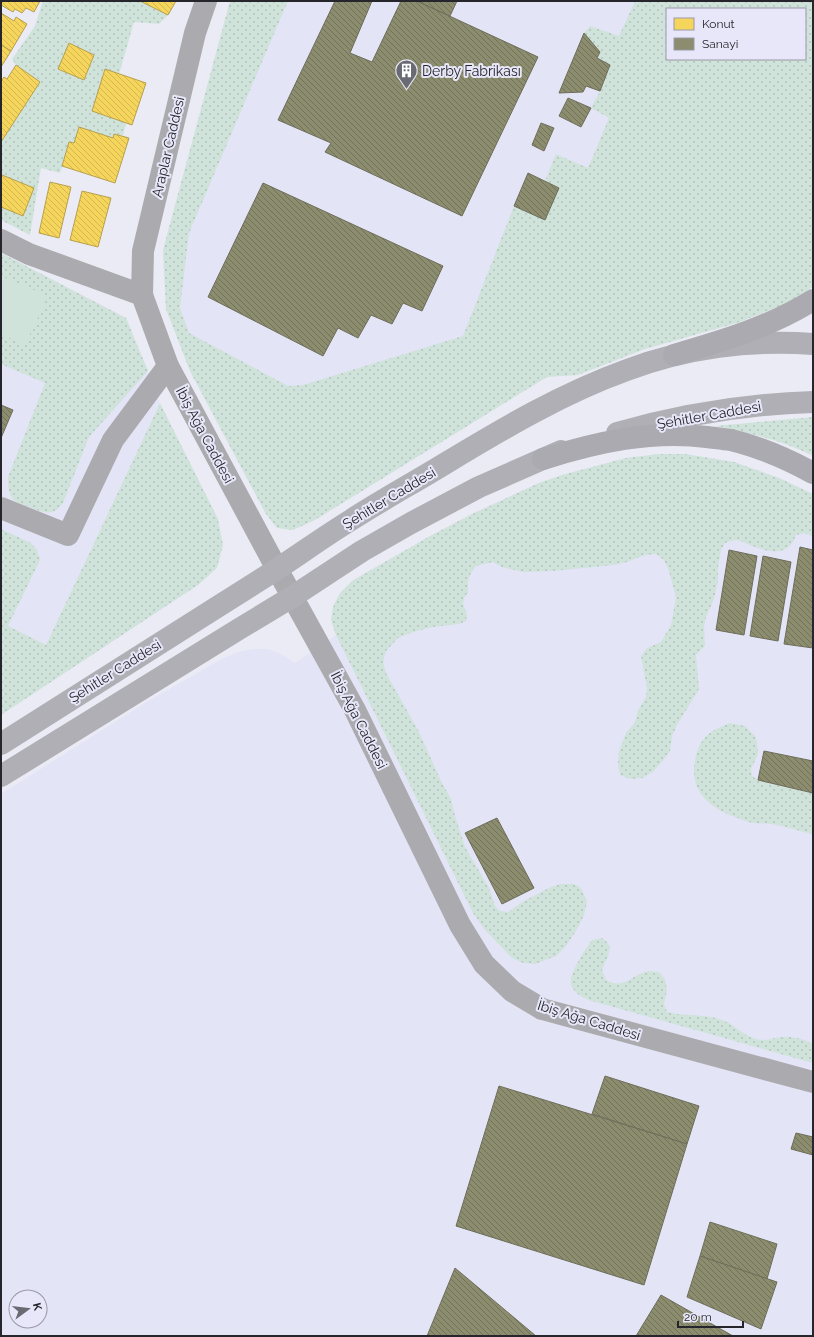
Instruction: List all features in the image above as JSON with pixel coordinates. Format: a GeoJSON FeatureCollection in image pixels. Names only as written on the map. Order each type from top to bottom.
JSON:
{"type":"FeatureCollection","features":[{"type":"Feature","properties":{"kind":"highway"},"geometry":{"type":"LineString","coordinates":[[674,355],[749,332],[792,313],[813,300]]}},
{"type":"Feature","properties":{"kind":"highway"},"geometry":{"type":"LineString","coordinates":[[543,458],[593,444],[624,438],[652,435],[682,435],[730,440],[758,448],[790,461],[813,473]]}},
{"type":"Feature","properties":{"kind":"main road","name":"Şehitler Caddesi"},"geometry":{"type":"LineString","coordinates":[[1,744],[353,519],[483,441],[578,390],[628,369],[674,355],[747,344],[813,344]]}},
{"type":"Feature","properties":{"kind":"main road","name":"Şehitler Caddesi"},"geometry":{"type":"LineString","coordinates":[[1,776],[232,632],[292,597],[362,551],[479,487],[543,458],[584,443],[633,428],[746,407],[813,402]]}},
{"type":"Feature","properties":{"kind":"street","name":"Araplar Caddesi"},"geometry":{"type":"LineString","coordinates":[[142,295],[144,251],[195,33],[206,1]]}},
{"type":"Feature","properties":{"kind":"street"},"geometry":{"type":"LineString","coordinates":[[1,240],[29,254],[142,295]]}},
{"type":"Feature","properties":{"kind":"street","name":"İbiş Ağa Caddesi"},"geometry":{"type":"LineString","coordinates":[[142,295],[168,366],[292,597],[355,710],[460,925],[484,964],[512,991],[542,1009],[813,1082]]}},
{"type":"Feature","properties":{"kind":"street"},"geometry":{"type":"LineString","coordinates":[[1,508],[68,535],[113,440],[168,366]]}},
{"type":"Feature","properties":{"kind":"shaded area"},"geometry":{"type":"Polygon","coordinates":[[[230,1],[813,1],[813,192],[266,514],[190,371],[166,309],[163,250],[230,1]]]}},
{"type":"Feature","properties":{"kind":"shaded area"},"geometry":{"type":"Polygon","coordinates":[[[1,253],[126,318],[160,403],[36,666],[1,695],[1,253]]]}},
{"type":"Feature","properties":{"kind":"shaded area"},"geometry":{"type":"Polygon","coordinates":[[[660,454],[685,454],[734,462],[779,478],[813,494],[813,1336],[1,1336],[1,794],[148,701],[237,652],[253,649],[268,649],[283,655],[295,663],[336,635],[331,620],[333,607],[340,593],[352,581],[472,514],[539,483],[562,475],[626,458],[660,454]]]}},
{"type":"Feature","properties":{"kind":"green space"},"geometry":{"type":"Polygon","coordinates":[[[43,1],[176,1],[168,15],[159,24],[134,22],[119,74],[105,69],[92,111],[126,123],[123,136],[114,134],[113,138],[69,143],[60,173],[41,168],[30,235],[1,220],[1,142],[40,82],[16,65],[12,59],[35,26],[43,1]]]}},
{"type":"Feature","properties":{"kind":"green space"},"geometry":{"type":"Polygon","coordinates":[[[230,1],[288,1],[189,233],[180,308],[189,333],[288,386],[303,385],[463,336],[514,206],[545,219],[559,188],[545,181],[556,154],[588,168],[609,118],[591,108],[600,91],[610,65],[597,58],[600,52],[584,33],[590,26],[619,36],[635,1],[813,1],[813,287],[786,304],[737,323],[645,349],[578,375],[547,377],[315,520],[293,530],[277,528],[266,514],[190,371],[166,309],[163,250],[230,1]]]}},
{"type":"Feature","properties":{"kind":"green space"},"geometry":{"type":"Polygon","coordinates":[[[1,253],[126,318],[148,371],[89,437],[63,503],[55,511],[51,512],[42,512],[15,501],[9,490],[8,477],[45,383],[1,364],[1,253]]]}},
{"type":"Feature","properties":{"kind":"green space"},"geometry":{"type":"Polygon","coordinates":[[[1,276],[48,296],[25,345],[1,334],[1,276]]]}},
{"type":"Feature","properties":{"kind":"green space"},"geometry":{"type":"Polygon","coordinates":[[[160,403],[218,519],[223,545],[217,568],[198,585],[1,715],[1,529],[31,543],[37,550],[40,560],[8,626],[46,645],[160,403]]]}},
{"type":"Feature","properties":{"kind":"green space"},"geometry":{"type":"Polygon","coordinates":[[[813,417],[813,456],[777,441],[715,426],[813,417]]]}},
{"type":"Feature","properties":{"kind":"green space"},"geometry":{"type":"Polygon","coordinates":[[[660,454],[685,454],[734,462],[779,478],[813,494],[813,537],[805,533],[796,535],[789,547],[779,551],[768,551],[737,540],[725,543],[721,550],[718,567],[718,580],[714,599],[706,617],[704,627],[705,646],[696,655],[699,689],[677,725],[672,736],[670,751],[653,772],[642,778],[630,779],[620,775],[618,764],[619,751],[626,733],[635,722],[638,711],[646,697],[647,688],[641,656],[647,648],[661,642],[671,625],[676,598],[669,571],[664,560],[656,554],[645,555],[614,565],[553,571],[523,572],[502,567],[493,562],[476,566],[468,581],[468,592],[464,598],[463,604],[467,614],[466,621],[459,624],[433,627],[416,631],[398,638],[386,651],[383,662],[386,673],[419,732],[441,781],[451,799],[465,847],[489,888],[495,906],[500,911],[508,912],[524,901],[551,887],[561,884],[573,884],[582,890],[587,902],[584,915],[566,946],[556,956],[535,964],[523,963],[512,958],[485,930],[473,913],[336,635],[331,620],[333,607],[340,593],[352,581],[430,536],[472,514],[539,483],[562,475],[626,458],[660,454]]]}},
{"type":"Feature","properties":{"kind":"green space"},"geometry":{"type":"Polygon","coordinates":[[[730,723],[745,726],[755,736],[758,754],[751,769],[752,776],[758,780],[813,793],[813,834],[774,824],[753,823],[746,821],[717,809],[703,797],[698,790],[694,772],[699,746],[711,732],[730,723]]]}},
{"type":"Feature","properties":{"kind":"green space"},"geometry":{"type":"Polygon","coordinates":[[[602,938],[610,947],[602,970],[606,980],[618,984],[624,983],[643,972],[659,972],[665,979],[667,990],[664,1004],[667,1012],[722,1020],[746,1035],[756,1039],[764,1040],[780,1037],[799,1038],[813,1044],[813,1063],[582,997],[574,991],[571,980],[572,974],[592,940],[602,938]]]}},
{"type":"Feature","properties":{"kind":"building: Konut"},"geometry":{"type":"Polygon","coordinates":[[[1,1],[40,1],[34,12],[26,8],[22,13],[15,9],[13,12],[1,5],[1,1]]]}},
{"type":"Feature","properties":{"kind":"building: Konut"},"geometry":{"type":"Polygon","coordinates":[[[140,1],[176,1],[168,15],[140,1]]]}},
{"type":"Feature","properties":{"kind":"building: Konut"},"geometry":{"type":"Polygon","coordinates":[[[1,13],[14,21],[16,17],[27,24],[11,51],[1,45],[1,13]]]}},
{"type":"Feature","properties":{"kind":"building: Konut"},"geometry":{"type":"Polygon","coordinates":[[[69,43],[94,55],[84,80],[58,69],[69,43]]]}},
{"type":"Feature","properties":{"kind":"building: Konut"},"geometry":{"type":"Polygon","coordinates":[[[1,45],[11,51],[1,67],[1,45]]]}},
{"type":"Feature","properties":{"kind":"building: Konut"},"geometry":{"type":"Polygon","coordinates":[[[16,65],[40,82],[1,142],[1,81],[4,77],[7,79],[16,65]]]}},
{"type":"Feature","properties":{"kind":"building: Konut"},"geometry":{"type":"Polygon","coordinates":[[[105,69],[146,83],[132,125],[92,111],[105,69]]]}},
{"type":"Feature","properties":{"kind":"building: Konut"},"geometry":{"type":"Polygon","coordinates":[[[79,127],[113,138],[114,134],[129,138],[115,183],[62,166],[69,142],[74,143],[79,127]]]}},
{"type":"Feature","properties":{"kind":"building: Konut"},"geometry":{"type":"Polygon","coordinates":[[[2,175],[34,188],[23,216],[1,207],[2,175]]]}},
{"type":"Feature","properties":{"kind":"building: Konut"},"geometry":{"type":"Polygon","coordinates":[[[50,182],[71,187],[59,238],[39,233],[50,182]]]}},
{"type":"Feature","properties":{"kind":"building: Konut"},"geometry":{"type":"Polygon","coordinates":[[[82,191],[111,198],[98,247],[70,240],[82,191]]]}},
{"type":"Feature","properties":{"kind":"building: Sanayi","name":"Derby Fabrikası"},"geometry":{"type":"Polygon","coordinates":[[[335,1],[372,1],[350,53],[372,62],[401,1],[417,1],[538,57],[462,216],[325,152],[331,143],[278,120],[335,1]]]}},
{"type":"Feature","properties":{"kind":"building: Sanayi"},"geometry":{"type":"Polygon","coordinates":[[[417,1],[457,1],[450,16],[417,1]]]}},
{"type":"Feature","properties":{"kind":"building: Sanayi"},"geometry":{"type":"Polygon","coordinates":[[[584,33],[600,52],[597,58],[610,65],[600,91],[586,86],[583,92],[559,93],[584,33]]]}},
{"type":"Feature","properties":{"kind":"building: Sanayi"},"geometry":{"type":"Polygon","coordinates":[[[568,98],[591,108],[581,127],[559,116],[568,98]]]}},
{"type":"Feature","properties":{"kind":"building: Sanayi"},"geometry":{"type":"Polygon","coordinates":[[[541,123],[554,128],[544,151],[532,145],[541,123]]]}},
{"type":"Feature","properties":{"kind":"building: Sanayi"},"geometry":{"type":"Polygon","coordinates":[[[528,173],[559,188],[545,220],[514,206],[528,173]]]}},
{"type":"Feature","properties":{"kind":"building: Sanayi"},"geometry":{"type":"Polygon","coordinates":[[[263,183],[443,266],[422,311],[403,303],[392,324],[371,315],[358,338],[338,328],[323,356],[208,297],[263,183]]]}},
{"type":"Feature","properties":{"kind":"building: Sanayi"},"geometry":{"type":"Polygon","coordinates":[[[1,405],[13,410],[1,438],[1,405]]]}},
{"type":"Feature","properties":{"kind":"building: Sanayi"},"geometry":{"type":"Polygon","coordinates":[[[800,547],[813,550],[813,648],[784,644],[800,547]]]}},
{"type":"Feature","properties":{"kind":"building: Sanayi"},"geometry":{"type":"Polygon","coordinates":[[[729,550],[757,556],[744,635],[716,630],[729,550]]]}},
{"type":"Feature","properties":{"kind":"building: Sanayi"},"geometry":{"type":"Polygon","coordinates":[[[763,556],[791,562],[778,641],[750,636],[763,556]]]}},
{"type":"Feature","properties":{"kind":"building: Sanayi"},"geometry":{"type":"Polygon","coordinates":[[[764,751],[813,761],[813,793],[758,780],[764,751]]]}},
{"type":"Feature","properties":{"kind":"building: Sanayi"},"geometry":{"type":"Polygon","coordinates":[[[497,818],[534,888],[502,904],[465,833],[497,818]]]}},
{"type":"Feature","properties":{"kind":"building: Sanayi"},"geometry":{"type":"Polygon","coordinates":[[[605,1076],[699,1106],[687,1144],[592,1114],[605,1076]]]}},
{"type":"Feature","properties":{"kind":"building: Sanayi"},"geometry":{"type":"Polygon","coordinates":[[[499,1086],[687,1144],[644,1285],[456,1226],[499,1086]]]}},
{"type":"Feature","properties":{"kind":"building: Sanayi"},"geometry":{"type":"Polygon","coordinates":[[[796,1133],[813,1137],[813,1155],[791,1149],[796,1133]]]}},
{"type":"Feature","properties":{"kind":"building: Sanayi"},"geometry":{"type":"Polygon","coordinates":[[[710,1222],[777,1244],[767,1279],[700,1256],[710,1222]]]}},
{"type":"Feature","properties":{"kind":"building: Sanayi"},"geometry":{"type":"Polygon","coordinates":[[[700,1256],[777,1282],[761,1329],[687,1297],[700,1256]]]}},
{"type":"Feature","properties":{"kind":"building: Sanayi"},"geometry":{"type":"Polygon","coordinates":[[[455,1268],[536,1336],[427,1336],[455,1268]]]}},
{"type":"Feature","properties":{"kind":"building: Sanayi"},"geometry":{"type":"Polygon","coordinates":[[[661,1295],[733,1336],[636,1336],[661,1295]]]}},
{"type":"Feature","properties":{"kind":"place","name":"Derby Fabrikası"},"geometry":{"type":"Point","coordinates":[407,90]}}]}
